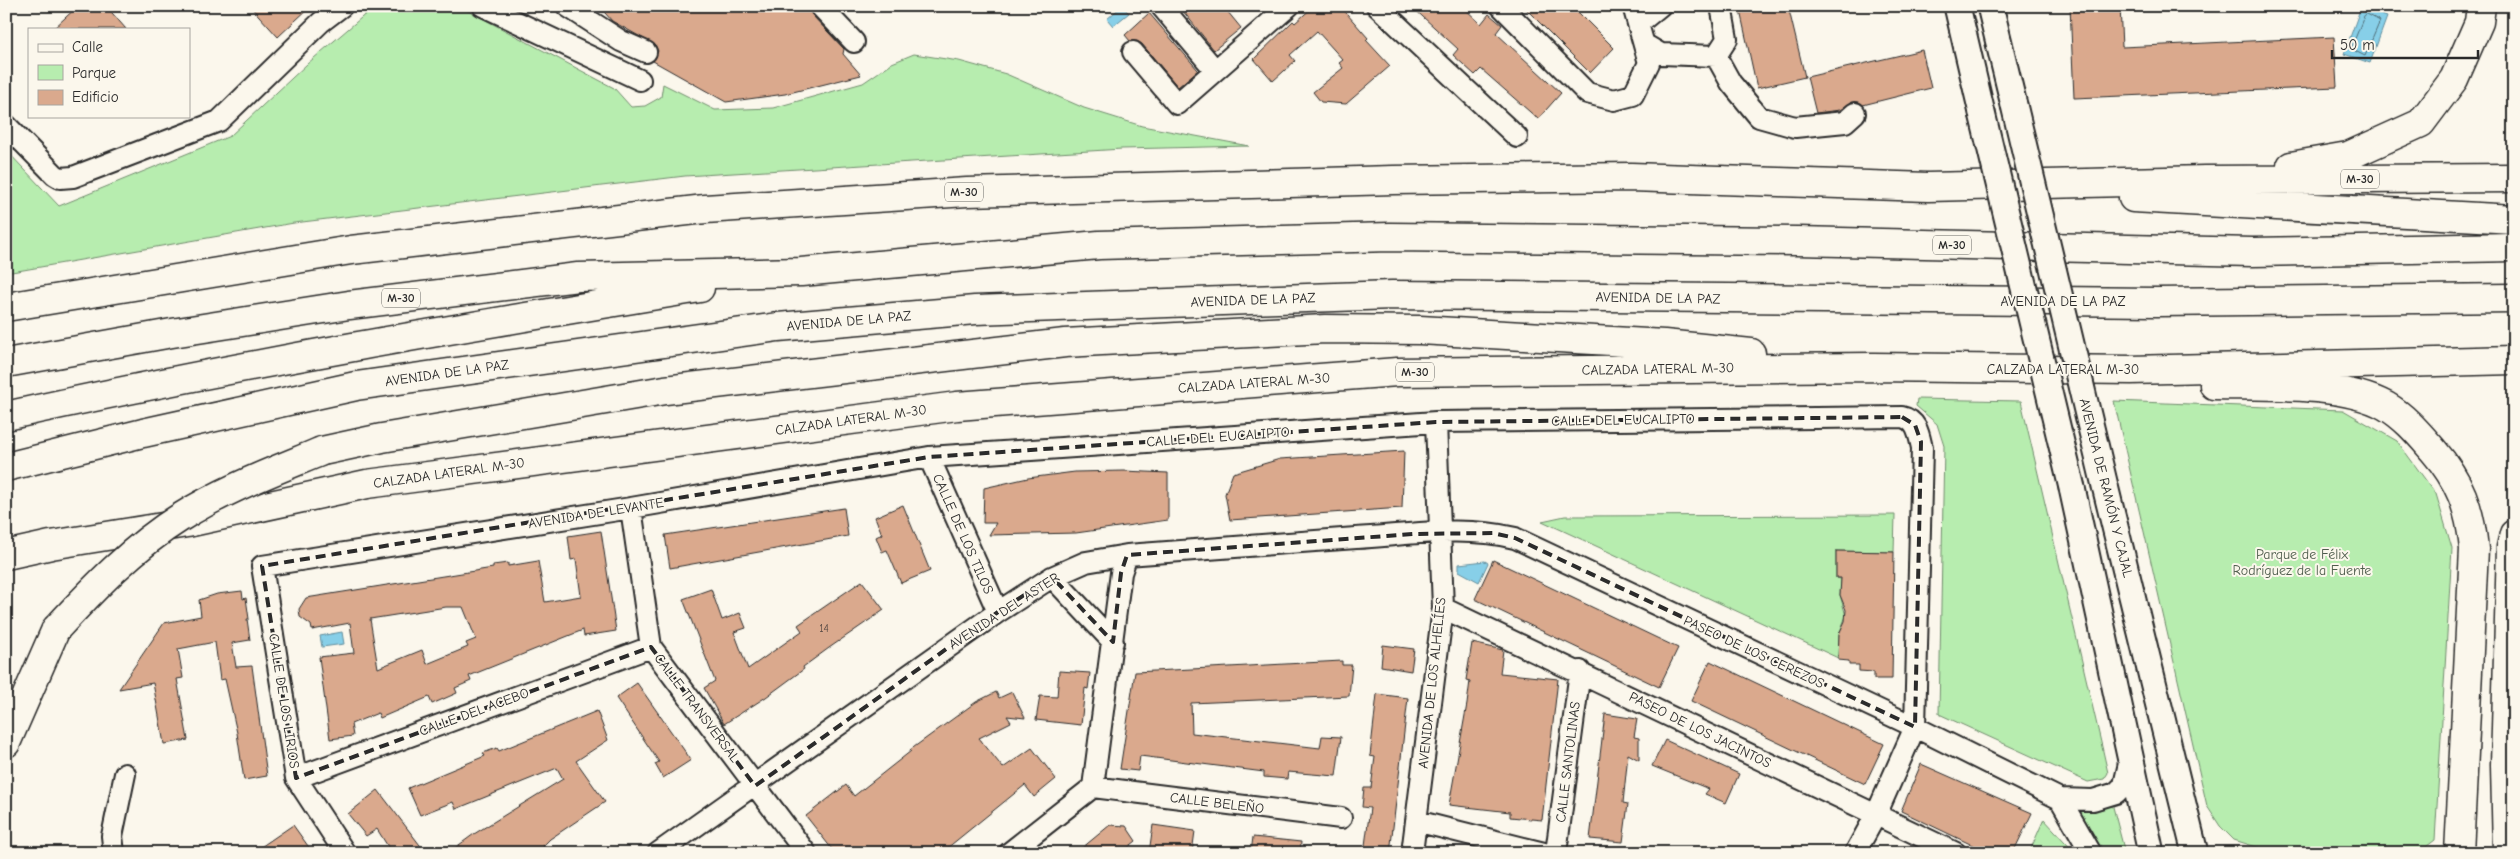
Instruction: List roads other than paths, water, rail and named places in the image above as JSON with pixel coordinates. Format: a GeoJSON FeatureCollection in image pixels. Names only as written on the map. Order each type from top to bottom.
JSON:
{"type":"FeatureCollection","features":[{"type":"Feature","properties":{"kind":"highway"},"geometry":{"type":"LineString","coordinates":[[2205,180],[2348,156],[2421,123],[2454,78],[2479,22],[2481,6]]}},
{"type":"Feature","properties":{"kind":"highway","name":"M-30"},"geometry":{"type":"LineString","coordinates":[[6,307],[370,248],[705,209],[967,192],[1393,180],[1631,177],[1928,187],[2514,219]]}},
{"type":"Feature","properties":{"kind":"highway","name":"M-30"},"geometry":{"type":"LineString","coordinates":[[1928,187],[2205,180],[2514,178]]}},
{"type":"Feature","properties":{"kind":"highway","name":"M-30"},"geometry":{"type":"LineString","coordinates":[[6,364],[172,333],[349,305],[578,277],[801,272],[1099,245],[1390,237],[1798,241],[2252,252],[2514,247]]}},
{"type":"Feature","properties":{"kind":"highway"},"geometry":{"type":"LineString","coordinates":[[6,416],[126,390],[357,345],[801,272]]}},
{"type":"Feature","properties":{"kind":"highway","name":"AVENIDA DE LA PAZ"},"geometry":{"type":"LineString","coordinates":[[6,467],[142,433],[356,386],[788,326],[975,310],[1392,295],[2157,302],[2514,298]]}},
{"type":"Feature","properties":{"kind":"highway"},"geometry":{"type":"LineString","coordinates":[[1325,329],[1400,320],[1557,313],[1685,299]]}},
{"type":"Feature","properties":{"kind":"highway"},"geometry":{"type":"LineString","coordinates":[[6,696],[27,661],[111,571],[180,518],[242,484],[322,451],[382,438],[665,390],[1066,342],[1325,329],[1420,330],[1664,344],[1873,367]]}},
{"type":"Feature","properties":{"kind":"highway","name":"CALZADA LATERAL M-30"},"geometry":{"type":"LineString","coordinates":[[6,555],[51,545],[187,523],[367,484],[957,406],[1397,372],[1873,367],[2131,370],[2514,360]]}},
{"type":"Feature","properties":{"kind":"highway"},"geometry":{"type":"LineString","coordinates":[[2131,370],[2208,385],[2304,387],[2359,395],[2386,406],[2414,428],[2445,464],[2460,489],[2471,519],[2474,549],[2459,853]]}},
{"type":"Feature","properties":{"kind":"highway"},"geometry":{"type":"LineString","coordinates":[[6,480],[142,433]]}},
{"type":"Feature","properties":{"kind":"highway"},"geometry":{"type":"LineString","coordinates":[[6,573],[187,523]]}},
{"type":"Feature","properties":{"kind":"highway"},"geometry":{"type":"LineString","coordinates":[[2507,853],[2510,774],[2511,547],[2514,534]]}},
{"type":"Feature","properties":{"kind":"highway"},"geometry":{"type":"LineString","coordinates":[[6,743],[56,629]]}},
{"type":"Feature","properties":{"kind":"main road"},"geometry":{"type":"LineString","coordinates":[[1957,6],[2072,488],[2151,853]]}},
{"type":"Feature","properties":{"kind":"main road","name":"AVENIDA DE RAMÓN Y CAJAL"},"geometry":{"type":"LineString","coordinates":[[1990,6],[2195,853]]}},
{"type":"Feature","properties":{"kind":"street"},"geometry":{"type":"LineString","coordinates":[[6,125],[52,172],[60,178],[73,176],[219,121],[321,22],[342,6]]}},
{"type":"Feature","properties":{"kind":"street"},"geometry":{"type":"LineString","coordinates":[[483,6],[640,80]]}},
{"type":"Feature","properties":{"kind":"street"},"geometry":{"type":"LineString","coordinates":[[567,6],[621,41],[646,52]]}},
{"type":"Feature","properties":{"kind":"street"},"geometry":{"type":"LineString","coordinates":[[820,6],[854,42]]}},
{"type":"Feature","properties":{"kind":"street"},"geometry":{"type":"LineString","coordinates":[[1161,6],[1215,70]]}},
{"type":"Feature","properties":{"kind":"street"},"geometry":{"type":"LineString","coordinates":[[1133,52],[1177,104],[1289,6]]}},
{"type":"Feature","properties":{"kind":"street"},"geometry":{"type":"LineString","coordinates":[[1377,6],[1517,137]]}},
{"type":"Feature","properties":{"kind":"street"},"geometry":{"type":"LineString","coordinates":[[1501,6],[1587,93],[1614,100],[1633,95],[1649,63],[1636,15],[1660,6]]}},
{"type":"Feature","properties":{"kind":"street"},"geometry":{"type":"LineString","coordinates":[[1716,56],[1728,39],[1721,6]]}},
{"type":"Feature","properties":{"kind":"street"},"geometry":{"type":"LineString","coordinates":[[1644,44],[1661,54],[1716,56]]}},
{"type":"Feature","properties":{"kind":"street"},"geometry":{"type":"LineString","coordinates":[[1716,56],[1731,83],[1759,117],[1795,127],[1845,122],[1855,113]]}},
{"type":"Feature","properties":{"kind":"street","name":"CALLE DEL EUCALIPTO"},"geometry":{"type":"LineString","coordinates":[[929,457],[1436,422],[1908,418],[1917,429],[1922,448],[1915,727],[1876,815],[1855,853]]}},
{"type":"Feature","properties":{"kind":"street","name":"AVENIDA DE LOS ALHELÍES"},"geometry":{"type":"LineString","coordinates":[[1412,853],[1443,608],[1436,422]]}},
{"type":"Feature","properties":{"kind":"street","name":"AVENIDA DE LEVANTE"},"geometry":{"type":"LineString","coordinates":[[262,566],[631,508],[929,457]]}},
{"type":"Feature","properties":{"kind":"street","name":"CALLE DE LOS TILOS"},"geometry":{"type":"LineString","coordinates":[[929,457],[998,612]]}},
{"type":"Feature","properties":{"kind":"street","name":"CALLE TRANSVERSAL"},"geometry":{"type":"LineString","coordinates":[[631,508],[651,647],[806,853]]}},
{"type":"Feature","properties":{"kind":"street","name":"AVENIDA DEL ASTER"},"geometry":{"type":"LineString","coordinates":[[658,853],[998,612],[1052,577],[1086,562],[1127,555],[1441,533]]}},
{"type":"Feature","properties":{"kind":"street","name":"PASEO DE LOS CEREZOS"},"geometry":{"type":"LineString","coordinates":[[1441,533],[1493,533],[1515,538],[1915,727],[2060,799],[2093,800],[2116,793],[2124,785],[2130,760]]}},
{"type":"Feature","properties":{"kind":"street"},"geometry":{"type":"LineString","coordinates":[[1008,853],[1093,787],[1121,574],[1127,555]]}},
{"type":"Feature","properties":{"kind":"street","name":"CALLE DE LOS LIRIOS"},"geometry":{"type":"LineString","coordinates":[[262,566],[296,778],[345,853]]}},
{"type":"Feature","properties":{"kind":"street"},"geometry":{"type":"LineString","coordinates":[[1052,577],[1062,585],[1113,642]]}},
{"type":"Feature","properties":{"kind":"street","name":"PASEO DE LOS JACINTOS"},"geometry":{"type":"LineString","coordinates":[[1443,608],[1956,853]]}},
{"type":"Feature","properties":{"kind":"street","name":"CALLE DEL ACEBO"},"geometry":{"type":"LineString","coordinates":[[296,778],[651,647]]}},
{"type":"Feature","properties":{"kind":"street","name":"CALLE SANTOLINAS"},"geometry":{"type":"LineString","coordinates":[[1556,853],[1580,672]]}},
{"type":"Feature","properties":{"kind":"street"},"geometry":{"type":"LineString","coordinates":[[112,853],[112,836],[125,774]]}},
{"type":"Feature","properties":{"kind":"street","name":"CALLE BELEÑO"},"geometry":{"type":"LineString","coordinates":[[1093,787],[1341,818]]}},
{"type":"Feature","properties":{"kind":"street"},"geometry":{"type":"LineString","coordinates":[[2060,799],[2091,853]]}},
{"type":"Feature","properties":{"kind":"street"},"geometry":{"type":"LineString","coordinates":[[1416,821],[1544,853]]}},
{"type":"Feature","properties":{"kind":"water"},"geometry":{"type":"Polygon","coordinates":[[[1122,6],[1129,13],[1113,26],[1107,19],[1122,6]]]}},
{"type":"Feature","properties":{"kind":"water"},"geometry":{"type":"Polygon","coordinates":[[[2361,7],[2387,17],[2370,63],[2344,54],[2361,7]]]}},
{"type":"Feature","properties":{"kind":"water"},"geometry":{"type":"Polygon","coordinates":[[[1485,561],[1488,563],[1479,582],[1459,571],[1459,564],[1485,561]]]}},
{"type":"Feature","properties":{"kind":"water"},"geometry":{"type":"Polygon","coordinates":[[[342,632],[344,644],[322,647],[320,636],[342,632]]]}},
{"type":"Feature","properties":{"kind":"park label","name":"Parque de Félix Rodríguez de la Fuente"},"geometry":{"type":"Point","coordinates":[2302,562]}}]}
